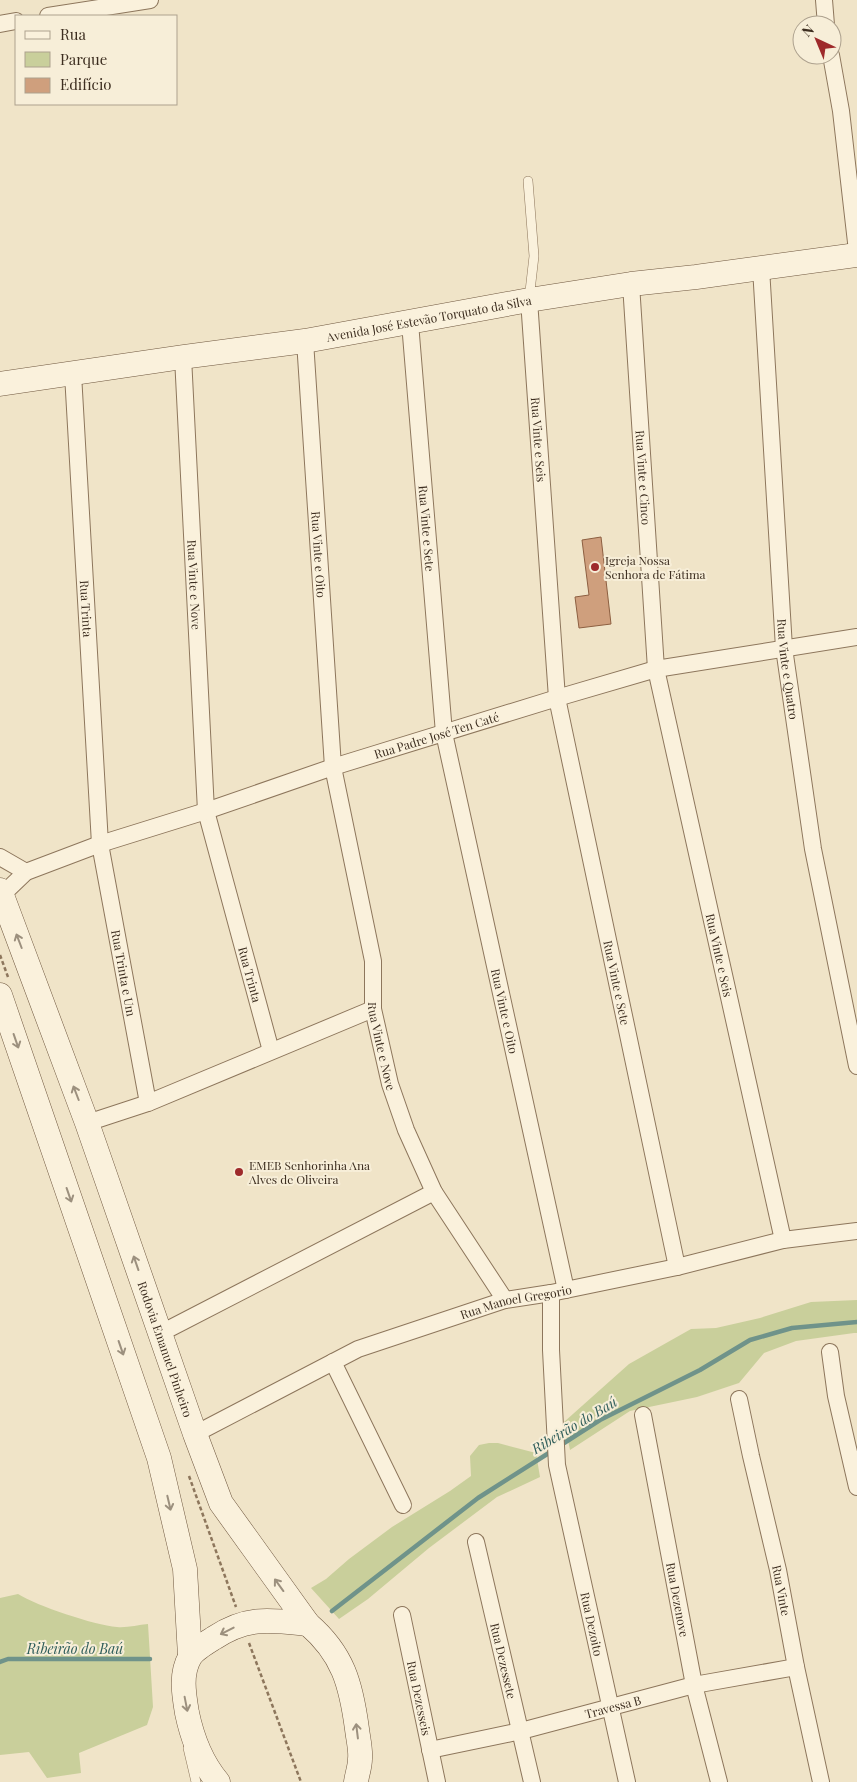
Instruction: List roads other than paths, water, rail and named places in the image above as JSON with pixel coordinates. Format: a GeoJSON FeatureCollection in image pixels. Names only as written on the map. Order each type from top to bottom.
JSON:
{"type":"FeatureCollection","features":[{"type":"Feature","properties":{"kind":"main road","name":"Avenida José Estevão Torquato da Silva"},"geometry":{"type":"LineString","coordinates":[[0,384],[305,341],[529,300],[857,253]]}},
{"type":"Feature","properties":{"kind":"main road","name":"Rodovia Emanuel Pinheiro"},"geometry":{"type":"LineString","coordinates":[[1,893],[87,1123],[195,1434],[222,1503],[308,1624],[324,1638],[338,1657],[348,1683],[355,1711],[360,1758],[356,1781]]}},
{"type":"Feature","properties":{"kind":"main road"},"geometry":{"type":"LineString","coordinates":[[0,995],[159,1458],[185,1570],[190,1656],[185,1672],[184,1692],[191,1730],[202,1757],[218,1782]]}},
{"type":"Feature","properties":{"kind":"main road"},"geometry":{"type":"LineString","coordinates":[[190,1656],[226,1630],[242,1624],[277,1621],[308,1624]]}},
{"type":"Feature","properties":{"kind":"street"},"geometry":{"type":"LineString","coordinates":[[54,15],[150,0]]}},
{"type":"Feature","properties":{"kind":"street"},"geometry":{"type":"LineString","coordinates":[[824,0],[825,15]]}},
{"type":"Feature","properties":{"kind":"street"},"geometry":{"type":"LineString","coordinates":[[0,24],[15,21]]}},
{"type":"Feature","properties":{"kind":"street"},"geometry":{"type":"LineString","coordinates":[[833,65],[857,253]]}},
{"type":"Feature","properties":{"kind":"street","name":"Rua Vinte e Quatro"},"geometry":{"type":"LineString","coordinates":[[761,268],[784,648],[813,849],[857,1066]]}},
{"type":"Feature","properties":{"kind":"street","name":"Rua Vinte e Cinco"},"geometry":{"type":"LineString","coordinates":[[631,284],[656,669]]}},
{"type":"Feature","properties":{"kind":"street","name":"Rua Vinte e Seis"},"geometry":{"type":"LineString","coordinates":[[529,300],[557,698]]}},
{"type":"Feature","properties":{"kind":"street","name":"Rua Vinte e Sete"},"geometry":{"type":"LineString","coordinates":[[410,323],[444,733]]}},
{"type":"Feature","properties":{"kind":"street","name":"Rua Vinte e Oito"},"geometry":{"type":"LineString","coordinates":[[305,341],[333,767]]}},
{"type":"Feature","properties":{"kind":"street","name":"Rua Vinte e Nove"},"geometry":{"type":"LineString","coordinates":[[183,357],[206,811]]}},
{"type":"Feature","properties":{"kind":"street","name":"Rua Trinta"},"geometry":{"type":"LineString","coordinates":[[74,374],[100,844]]}},
{"type":"Feature","properties":{"kind":"street","name":"Rua Padre José Ten Caté"},"geometry":{"type":"LineString","coordinates":[[26,872],[100,844],[206,811],[333,767],[656,669],[857,637]]}},
{"type":"Feature","properties":{"kind":"street","name":"Rua Vinte e Seis"},"geometry":{"type":"LineString","coordinates":[[656,669],[783,1240]]}},
{"type":"Feature","properties":{"kind":"street","name":"Rua Vinte e Sete"},"geometry":{"type":"LineString","coordinates":[[557,698],[677,1268]]}},
{"type":"Feature","properties":{"kind":"street","name":"Rua Vinte e Oito"},"geometry":{"type":"LineString","coordinates":[[444,733],[558,1292]]}},
{"type":"Feature","properties":{"kind":"street","name":"Rua Vinte e Nove"},"geometry":{"type":"LineString","coordinates":[[333,767],[373,961],[373,1009],[390,1084],[406,1130],[434,1192],[505,1300]]}},
{"type":"Feature","properties":{"kind":"street","name":"Rua Trinta"},"geometry":{"type":"LineString","coordinates":[[206,811],[271,1052]]}},
{"type":"Feature","properties":{"kind":"street","name":"Rua Trinta e Um"},"geometry":{"type":"LineString","coordinates":[[100,844],[148,1103]]}},
{"type":"Feature","properties":{"kind":"street"},"geometry":{"type":"LineString","coordinates":[[0,858],[26,872],[1,893]]}},
{"type":"Feature","properties":{"kind":"street"},"geometry":{"type":"LineString","coordinates":[[87,1123],[148,1103],[373,1009]]}},
{"type":"Feature","properties":{"kind":"street"},"geometry":{"type":"LineString","coordinates":[[161,1334],[434,1192]]}},
{"type":"Feature","properties":{"kind":"street","name":"Rua Manoel Gregorio"},"geometry":{"type":"LineString","coordinates":[[195,1434],[358,1349],[505,1300],[558,1292],[677,1268],[783,1240],[857,1231]]}},
{"type":"Feature","properties":{"kind":"street","name":"Rua Dezoito"},"geometry":{"type":"LineString","coordinates":[[558,1292],[551,1350],[557,1466],[627,1782]]}},
{"type":"Feature","properties":{"kind":"street"},"geometry":{"type":"LineString","coordinates":[[830,1352],[836,1396],[857,1487]]}},
{"type":"Feature","properties":{"kind":"street"},"geometry":{"type":"LineString","coordinates":[[333,1362],[403,1505]]}},
{"type":"Feature","properties":{"kind":"street","name":"Rua Vinte"},"geometry":{"type":"LineString","coordinates":[[739,1399],[778,1570],[796,1667],[821,1782]]}},
{"type":"Feature","properties":{"kind":"street","name":"Rua Dezenove"},"geometry":{"type":"LineString","coordinates":[[643,1415],[694,1685],[719,1782]]}},
{"type":"Feature","properties":{"kind":"street","name":"Rua Dezessete"},"geometry":{"type":"LineString","coordinates":[[476,1542],[532,1782]]}},
{"type":"Feature","properties":{"kind":"street","name":"Rua Dezesseis"},"geometry":{"type":"LineString","coordinates":[[402,1615],[437,1782]]}},
{"type":"Feature","properties":{"kind":"street","name":"Travessa B"},"geometry":{"type":"LineString","coordinates":[[430,1750],[521,1731],[694,1685],[796,1667]]}},
{"type":"Feature","properties":{"kind":"lane","name":"Rua Vinte e Seis"},"geometry":{"type":"LineString","coordinates":[[528,181],[534,256],[529,300]]}},
{"type":"Feature","properties":{"kind":"lane"},"geometry":{"type":"LineString","coordinates":[[191,1730],[188,1738],[188,1750],[196,1782]]}},
{"type":"Feature","properties":{"kind":"waterway","name":"Ribeirão do Baú"},"geometry":{"type":"LineString","coordinates":[[561,1445],[600,1420],[700,1370],[750,1340],[792,1328],[857,1322]]}},
{"type":"Feature","properties":{"kind":"waterway","name":"Ribeirão do Baú"},"geometry":{"type":"LineString","coordinates":[[332,1611],[478,1498],[552,1451]]}},
{"type":"Feature","properties":{"kind":"waterway","name":"Ribeirão do Baú"},"geometry":{"type":"LineString","coordinates":[[0,1662],[8,1659],[150,1659]]}},
{"type":"Feature","properties":{"kind":"place","name":"Igreja Nossa Senhora de Fátima"},"geometry":{"type":"Point","coordinates":[595,567]}},
{"type":"Feature","properties":{"kind":"place","name":"EMEB Senhorinha Ana Alves de Oliveira"},"geometry":{"type":"Point","coordinates":[239,1172]}}]}
